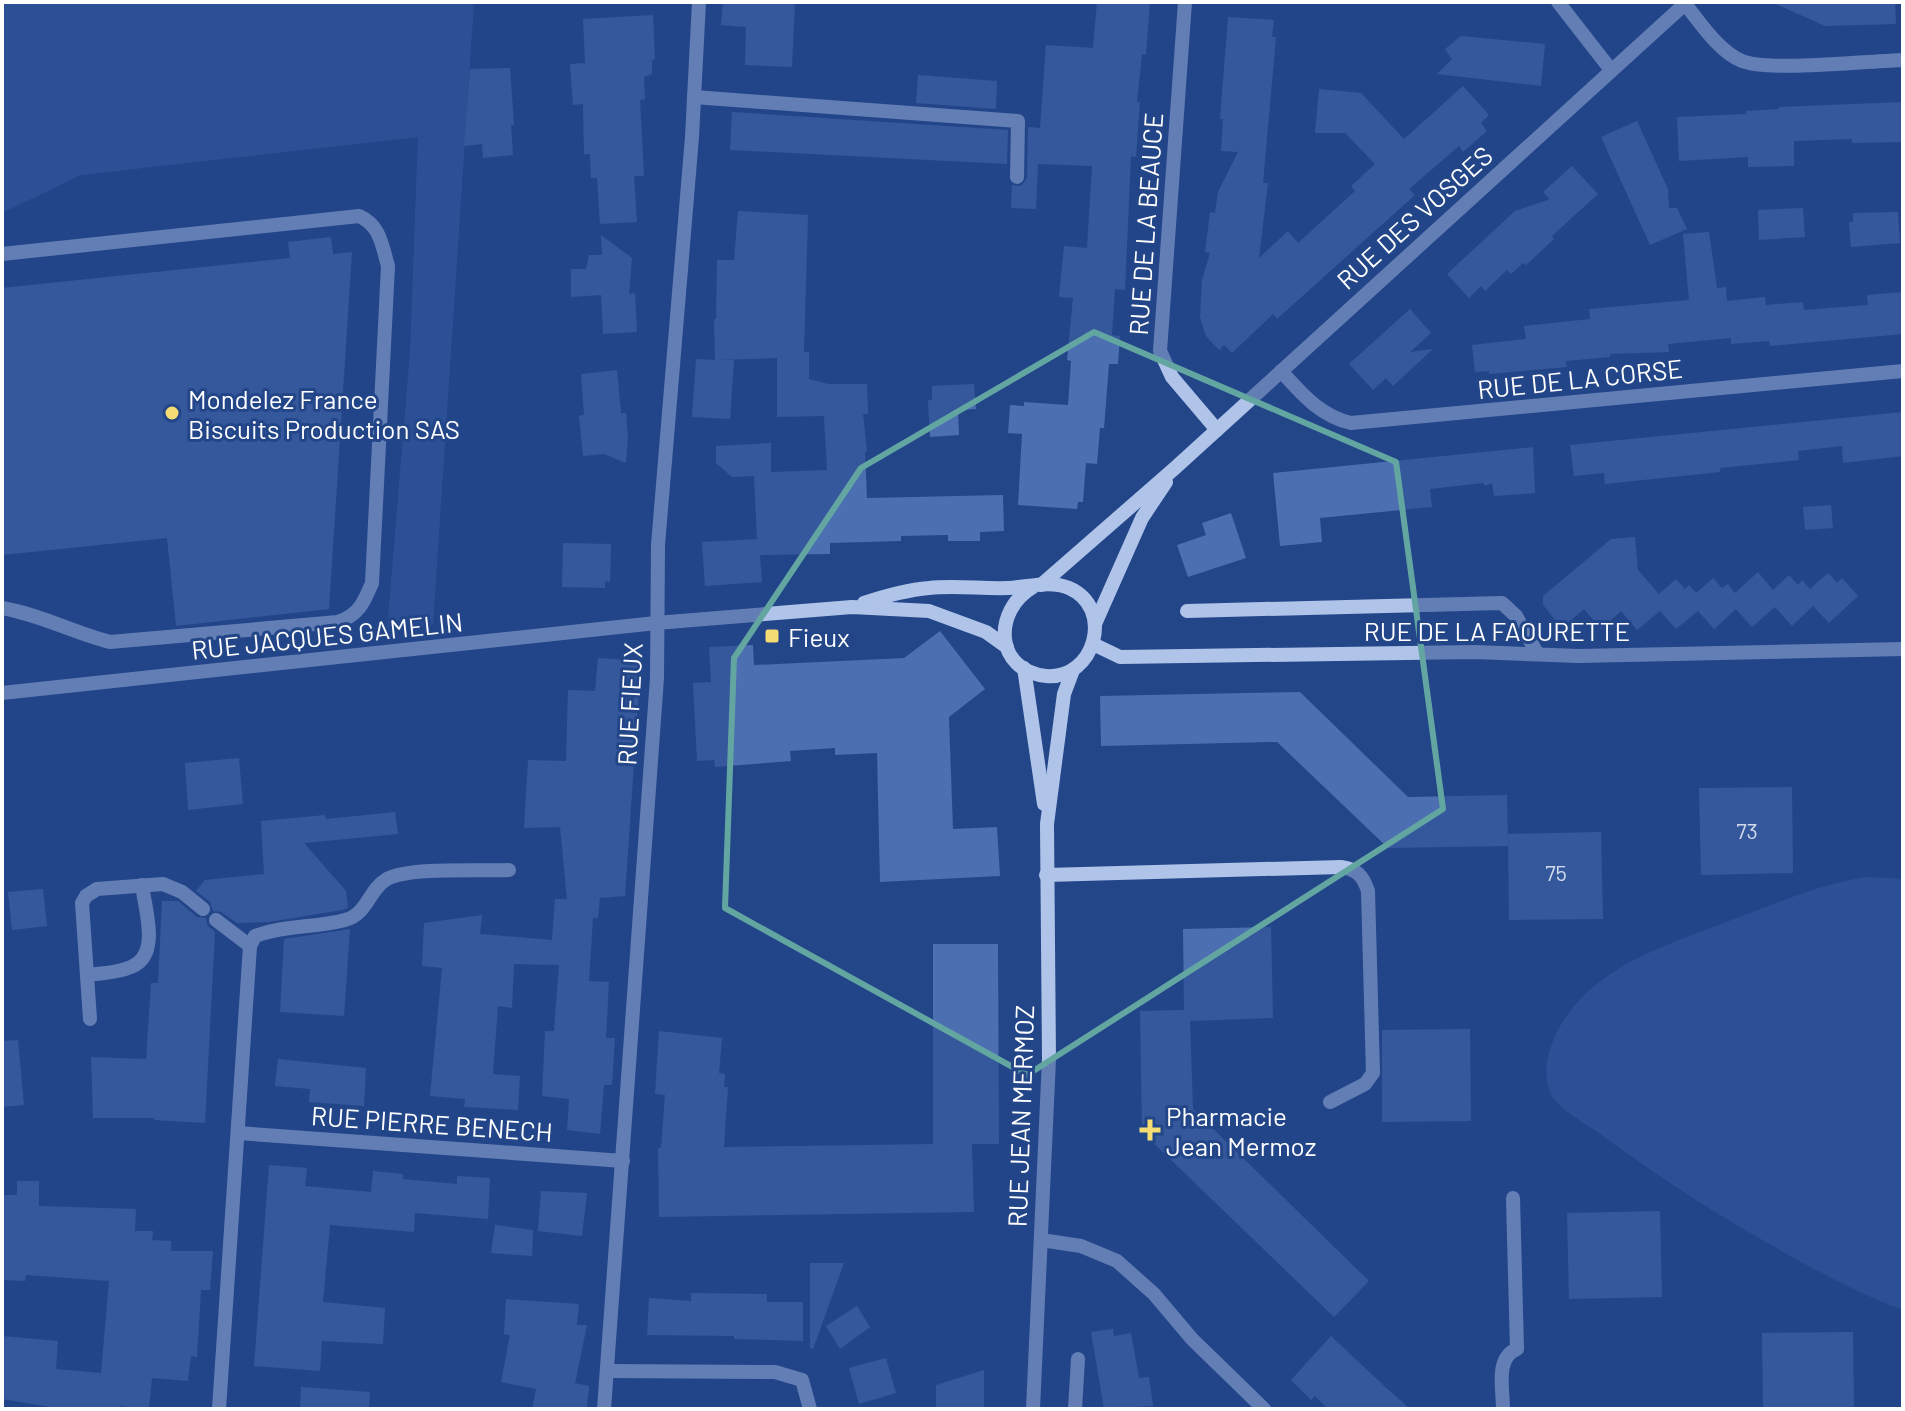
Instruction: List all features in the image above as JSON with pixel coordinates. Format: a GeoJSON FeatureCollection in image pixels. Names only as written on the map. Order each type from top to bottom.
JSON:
{"type":"FeatureCollection","features":[{"type":"Feature","properties":{"kind":"street","name":"RUE FIEUX"},"geometry":{"type":"LineString","coordinates":[[604,1409],[657,678],[658,545],[699,2]]}},
{"type":"Feature","properties":{"kind":"street","name":"RUE DE LA BEAUCE"},"geometry":{"type":"LineString","coordinates":[[1185,2],[1160,351],[1172,377],[1217,430]]}},
{"type":"Feature","properties":{"kind":"street"},"geometry":{"type":"LineString","coordinates":[[1558,2],[1611,70]]}},
{"type":"Feature","properties":{"kind":"street"},"geometry":{"type":"LineString","coordinates":[[1686,3],[1726,50],[1742,61],[1771,65],[1903,60]]}},
{"type":"Feature","properties":{"kind":"street","name":"RUE DES VOSGES"},"geometry":{"type":"LineString","coordinates":[[1007,647],[1005,618],[1021,594],[1037,586],[1175,468],[1686,3]]}},
{"type":"Feature","properties":{"kind":"street"},"geometry":{"type":"LineString","coordinates":[[694,97],[1018,121],[1017,177]]}},
{"type":"Feature","properties":{"kind":"street"},"geometry":{"type":"LineString","coordinates":[[2,254],[359,216],[370,221],[379,234],[388,266],[372,583],[354,617],[338,622],[110,642],[2,608]]}},
{"type":"Feature","properties":{"kind":"street","name":"RUE DE LA CORSE"},"geometry":{"type":"LineString","coordinates":[[1281,371],[1320,411],[1333,419],[1351,423],[1903,371]]}},
{"type":"Feature","properties":{"kind":"street","name":"RUE DES VOSGES"},"geometry":{"type":"LineString","coordinates":[[1093,644],[1095,624],[1142,518],[1175,468]]}},
{"type":"Feature","properties":{"kind":"street"},"geometry":{"type":"LineString","coordinates":[[852,607],[892,594],[931,588],[1056,585],[1070,589],[1082,598],[1091,610],[1095,624]]}},
{"type":"Feature","properties":{"kind":"street"},"geometry":{"type":"LineString","coordinates":[[1187,611],[1502,603],[1516,616],[1537,653]]}},
{"type":"Feature","properties":{"kind":"street"},"geometry":{"type":"LineString","coordinates":[[656,623],[852,607],[929,611],[986,632],[1007,647],[1024,668],[1045,676],[1073,670],[1086,659],[1093,644]]}},
{"type":"Feature","properties":{"kind":"street","name":"RUE JACQUES GAMELIN"},"geometry":{"type":"LineString","coordinates":[[2,693],[656,623]]}},
{"type":"Feature","properties":{"kind":"street","name":"RUE DE LA FAOURETTE"},"geometry":{"type":"LineString","coordinates":[[1093,644],[1120,657],[1475,652],[1579,656],[1903,649]]}},
{"type":"Feature","properties":{"kind":"street","name":"RUE JEAN MERMOZ"},"geometry":{"type":"LineString","coordinates":[[1024,668],[1047,824]]}},
{"type":"Feature","properties":{"kind":"street","name":"RUE JEAN MERMOZ"},"geometry":{"type":"LineString","coordinates":[[1033,1409],[1049,1059],[1047,824],[1064,694],[1073,670]]}},
{"type":"Feature","properties":{"kind":"street"},"geometry":{"type":"LineString","coordinates":[[1046,875],[1353,869],[1364,878],[1368,891],[1373,1073],[1365,1084],[1330,1102]]}},
{"type":"Feature","properties":{"kind":"street"},"geometry":{"type":"LineString","coordinates":[[219,1409],[250,946],[255,936],[270,930],[344,921],[359,915],[375,887],[398,874],[509,870]]}},
{"type":"Feature","properties":{"kind":"street"},"geometry":{"type":"LineString","coordinates":[[90,1019],[82,903],[86,896],[97,889],[163,884],[182,892],[203,909]]}},
{"type":"Feature","properties":{"kind":"street"},"geometry":{"type":"LineString","coordinates":[[87,975],[131,968],[143,960],[150,948],[142,885]]}},
{"type":"Feature","properties":{"kind":"street"},"geometry":{"type":"LineString","coordinates":[[216,920],[250,946]]}},
{"type":"Feature","properties":{"kind":"street","name":"RUE PIERRE BENECH"},"geometry":{"type":"LineString","coordinates":[[238,1133],[623,1161]]}},
{"type":"Feature","properties":{"kind":"street"},"geometry":{"type":"LineString","coordinates":[[1503,1409],[1503,1360],[1508,1352],[1517,1349],[1513,1198]]}},
{"type":"Feature","properties":{"kind":"street"},"geometry":{"type":"LineString","coordinates":[[1041,1240],[1081,1246],[1117,1261],[1154,1294],[1192,1339],[1264,1409]]}},
{"type":"Feature","properties":{"kind":"street"},"geometry":{"type":"LineString","coordinates":[[1075,1409],[1078,1359]]}},
{"type":"Feature","properties":{"kind":"street"},"geometry":{"type":"LineString","coordinates":[[607,1371],[775,1372],[802,1380],[810,1409]]}},
{"type":"Feature","properties":{"kind":"highlighted area"},"geometry":{"type":"Polygon","coordinates":[[[1094,332],[1396,462],[1443,809],[1027,1075],[725,908],[734,658],[861,468],[1094,332]]]}},
{"type":"Feature","properties":{"kind":"shaded area"},"geometry":{"type":"Polygon","coordinates":[[[2,2],[474,2],[433,625],[387,630],[410,352],[418,137],[81,175],[2,213],[2,2]]]}},
{"type":"Feature","properties":{"kind":"shaded area"},"geometry":{"type":"Polygon","coordinates":[[[1866,877],[1903,879],[1903,1310],[1810,1267],[1675,1186],[1564,1109],[1553,1098],[1546,1077],[1553,1041],[1570,1011],[1610,975],[1658,949],[1766,907],[1815,889],[1866,877]]]}},
{"type":"Feature","properties":{"kind":"building"},"geometry":{"type":"Polygon","coordinates":[[[723,2],[795,2],[792,67],[745,65],[746,27],[721,25],[723,2]]]}},
{"type":"Feature","properties":{"kind":"building"},"geometry":{"type":"Polygon","coordinates":[[[1097,2],[1150,2],[1146,55],[1142,54],[1137,102],[1140,102],[1136,157],[1131,156],[1125,290],[1115,289],[1112,335],[1120,336],[1118,364],[1109,364],[1104,428],[1100,428],[1097,464],[1086,463],[1083,502],[1078,502],[1077,509],[1018,505],[1022,434],[1008,433],[1010,405],[1024,406],[1024,402],[1068,405],[1071,361],[1067,360],[1073,298],[1059,297],[1064,246],[1087,248],[1092,166],[1038,164],[1036,209],[1011,208],[1012,185],[1021,186],[1027,178],[1028,127],[1040,128],[1046,45],[1093,48],[1097,2]]]}},
{"type":"Feature","properties":{"kind":"building"},"geometry":{"type":"Polygon","coordinates":[[[1771,2],[1895,2],[1896,24],[1825,26],[1771,2]]]}},
{"type":"Feature","properties":{"kind":"building"},"geometry":{"type":"Polygon","coordinates":[[[653,15],[655,59],[652,60],[652,74],[644,77],[645,99],[640,100],[644,176],[634,176],[637,222],[600,224],[597,178],[591,178],[590,154],[584,154],[583,104],[573,105],[570,64],[585,63],[583,19],[653,15]]]}},
{"type":"Feature","properties":{"kind":"building"},"geometry":{"type":"Polygon","coordinates":[[[1228,17],[1274,20],[1272,37],[1276,37],[1263,183],[1268,183],[1259,258],[1288,231],[1298,243],[1355,191],[1351,186],[1375,164],[1345,133],[1315,133],[1319,89],[1361,93],[1404,139],[1463,86],[1489,115],[1481,123],[1487,131],[1463,152],[1459,146],[1409,189],[1415,195],[1277,319],[1273,314],[1232,353],[1224,345],[1219,350],[1206,336],[1200,317],[1202,280],[1210,253],[1205,252],[1210,212],[1215,213],[1218,192],[1238,152],[1221,151],[1223,119],[1220,119],[1228,17]]]}},
{"type":"Feature","properties":{"kind":"building"},"geometry":{"type":"Polygon","coordinates":[[[1461,36],[1545,44],[1541,86],[1437,74],[1452,59],[1445,49],[1461,36]]]}},
{"type":"Feature","properties":{"kind":"building"},"geometry":{"type":"Polygon","coordinates":[[[510,68],[513,155],[483,158],[482,144],[464,146],[470,69],[510,68]]]}},
{"type":"Feature","properties":{"kind":"building"},"geometry":{"type":"Polygon","coordinates":[[[918,75],[997,81],[996,109],[916,103],[918,75]]]}},
{"type":"Feature","properties":{"kind":"building"},"geometry":{"type":"Polygon","coordinates":[[[1903,102],[1901,142],[1852,143],[1852,139],[1794,141],[1794,166],[1748,167],[1748,157],[1679,161],[1677,117],[1746,114],[1746,111],[1779,107],[1903,102]]]}},
{"type":"Feature","properties":{"kind":"building"},"geometry":{"type":"Polygon","coordinates":[[[732,112],[1008,130],[1007,164],[730,150],[732,112]]]}},
{"type":"Feature","properties":{"kind":"building"},"geometry":{"type":"Polygon","coordinates":[[[1637,121],[1668,189],[1669,208],[1677,208],[1687,229],[1650,245],[1601,137],[1637,121]]]}},
{"type":"Feature","properties":{"kind":"building"},"geometry":{"type":"Polygon","coordinates":[[[1572,166],[1598,194],[1526,265],[1523,263],[1511,274],[1507,270],[1485,291],[1481,286],[1469,298],[1447,274],[1515,211],[1550,199],[1543,192],[1572,166]]]}},
{"type":"Feature","properties":{"kind":"building"},"geometry":{"type":"Polygon","coordinates":[[[1803,208],[1805,237],[1759,240],[1758,210],[1803,208]]]}},
{"type":"Feature","properties":{"kind":"building"},"geometry":{"type":"Polygon","coordinates":[[[738,211],[808,215],[804,352],[809,352],[809,379],[828,384],[867,384],[868,414],[863,414],[867,498],[1003,495],[1004,531],[980,532],[980,541],[948,541],[948,535],[901,536],[901,541],[830,543],[830,554],[760,555],[762,582],[705,586],[702,542],[757,539],[754,476],[732,477],[716,463],[716,446],[771,443],[771,472],[827,470],[824,416],[777,417],[777,358],[717,360],[734,360],[730,419],[692,417],[696,359],[715,360],[717,260],[734,260],[738,211]]]}},
{"type":"Feature","properties":{"kind":"building"},"geometry":{"type":"Polygon","coordinates":[[[1898,212],[1900,243],[1851,247],[1849,222],[1853,222],[1853,213],[1898,212]]]}},
{"type":"Feature","properties":{"kind":"building"},"geometry":{"type":"Polygon","coordinates":[[[1709,232],[1717,288],[1726,287],[1727,301],[1765,297],[1766,305],[1803,302],[1804,310],[1868,305],[1867,295],[1903,292],[1903,334],[1770,346],[1769,341],[1731,344],[1731,338],[1668,344],[1669,352],[1610,354],[1610,357],[1566,361],[1567,367],[1489,374],[1489,371],[1475,372],[1472,345],[1526,339],[1524,326],[1590,319],[1589,309],[1689,300],[1683,234],[1709,232]]]}},
{"type":"Feature","properties":{"kind":"building"},"geometry":{"type":"Polygon","coordinates":[[[601,235],[632,258],[629,294],[635,293],[637,332],[603,334],[601,295],[571,297],[571,269],[586,269],[589,255],[602,255],[601,235]]]}},
{"type":"Feature","properties":{"kind":"building","name":"Mondelez France Biscuits Production SAS"},"geometry":{"type":"Polygon","coordinates":[[[331,237],[333,254],[352,252],[329,609],[176,626],[167,538],[2,555],[2,288],[290,258],[288,242],[331,237]]]}},
{"type":"Feature","properties":{"kind":"building"},"geometry":{"type":"Polygon","coordinates":[[[1410,309],[1431,333],[1410,352],[1433,349],[1393,386],[1386,378],[1373,390],[1349,364],[1410,309]]]}},
{"type":"Feature","properties":{"kind":"building"},"geometry":{"type":"Polygon","coordinates":[[[617,370],[621,413],[626,413],[626,463],[604,454],[583,456],[579,416],[584,415],[581,374],[617,370]]]}},
{"type":"Feature","properties":{"kind":"building"},"geometry":{"type":"Polygon","coordinates":[[[974,384],[976,409],[958,410],[959,435],[930,437],[928,400],[932,400],[932,386],[974,384]]]}},
{"type":"Feature","properties":{"kind":"building"},"geometry":{"type":"Polygon","coordinates":[[[1903,412],[1903,456],[1843,463],[1842,446],[1798,451],[1799,460],[1720,468],[1720,472],[1605,484],[1604,473],[1574,476],[1570,445],[1903,412]]]}},
{"type":"Feature","properties":{"kind":"building"},"geometry":{"type":"Polygon","coordinates":[[[1533,447],[1535,493],[1494,496],[1492,483],[1430,489],[1432,507],[1320,518],[1322,542],[1280,546],[1273,473],[1533,447]]]}},
{"type":"Feature","properties":{"kind":"building"},"geometry":{"type":"Polygon","coordinates":[[[1831,505],[1833,528],[1805,530],[1803,507],[1831,505]]]}},
{"type":"Feature","properties":{"kind":"building"},"geometry":{"type":"Polygon","coordinates":[[[1231,513],[1246,558],[1188,577],[1177,545],[1206,535],[1202,523],[1231,513]]]}},
{"type":"Feature","properties":{"kind":"building"},"geometry":{"type":"Polygon","coordinates":[[[1635,537],[1638,570],[1659,594],[1676,579],[1685,589],[1689,585],[1696,593],[1713,578],[1722,588],[1728,584],[1735,593],[1758,572],[1773,590],[1789,575],[1798,585],[1802,580],[1810,589],[1828,573],[1837,583],[1842,578],[1858,596],[1829,623],[1813,606],[1792,626],[1775,607],[1752,627],[1736,609],[1714,629],[1698,611],[1676,629],[1660,611],[1637,630],[1621,611],[1601,629],[1584,609],[1562,628],[1543,605],[1543,596],[1611,539],[1635,537]]]}},
{"type":"Feature","properties":{"kind":"building"},"geometry":{"type":"Polygon","coordinates":[[[563,543],[611,544],[610,582],[605,581],[605,588],[562,587],[563,543]]]}},
{"type":"Feature","properties":{"kind":"building"},"geometry":{"type":"Polygon","coordinates":[[[940,631],[985,689],[949,717],[953,829],[997,827],[1000,876],[880,882],[877,753],[835,755],[835,748],[790,751],[791,761],[715,767],[714,760],[697,761],[693,683],[711,682],[709,647],[753,645],[754,665],[904,658],[940,631]]]}},
{"type":"Feature","properties":{"kind":"building"},"geometry":{"type":"Polygon","coordinates":[[[598,658],[641,661],[625,896],[600,898],[598,918],[593,918],[589,981],[609,982],[606,1038],[615,1038],[612,1085],[604,1085],[600,1134],[567,1130],[569,1099],[542,1096],[545,1031],[554,1031],[559,965],[514,964],[512,1008],[498,1006],[493,1074],[520,1076],[518,1110],[464,1107],[465,1099],[430,1096],[442,968],[422,966],[424,923],[482,915],[480,934],[552,940],[555,899],[567,899],[560,827],[524,828],[528,760],[566,761],[568,690],[595,691],[598,658]]]}},
{"type":"Feature","properties":{"kind":"building"},"geometry":{"type":"Polygon","coordinates":[[[1300,692],[1408,797],[1507,795],[1508,846],[1388,848],[1277,742],[1101,746],[1100,696],[1300,692]]]}},
{"type":"Feature","properties":{"kind":"building"},"geometry":{"type":"Polygon","coordinates":[[[239,758],[243,804],[188,810],[185,763],[239,758]]]}},
{"type":"Feature","properties":{"kind":"building"},"geometry":{"type":"Polygon","coordinates":[[[1792,787],[1793,873],[1701,875],[1699,788],[1792,787]]]}},
{"type":"Feature","properties":{"kind":"building"},"geometry":{"type":"Polygon","coordinates":[[[395,812],[398,834],[304,843],[346,891],[348,908],[269,922],[237,923],[221,912],[213,911],[210,902],[196,891],[205,880],[264,874],[261,821],[395,812]]]}},
{"type":"Feature","properties":{"kind":"building"},"geometry":{"type":"Polygon","coordinates":[[[1601,832],[1603,919],[1509,920],[1508,834],[1601,832]]]}},
{"type":"Feature","properties":{"kind":"building"},"geometry":{"type":"Polygon","coordinates":[[[43,889],[47,926],[12,930],[8,892],[43,889]]]}},
{"type":"Feature","properties":{"kind":"building"},"geometry":{"type":"Polygon","coordinates":[[[162,901],[178,901],[197,917],[206,918],[207,925],[215,932],[205,1123],[154,1118],[93,1118],[91,1057],[146,1059],[151,983],[158,983],[162,901]]]}},
{"type":"Feature","properties":{"kind":"building"},"geometry":{"type":"Polygon","coordinates":[[[1271,927],[1273,1018],[1190,1021],[1193,1109],[1369,1281],[1334,1317],[1142,1132],[1140,1011],[1184,1010],[1183,929],[1271,927]]]}},
{"type":"Feature","properties":{"kind":"building"},"geometry":{"type":"Polygon","coordinates":[[[350,929],[344,1016],[280,1012],[284,939],[350,929]]]}},
{"type":"Feature","properties":{"kind":"building"},"geometry":{"type":"Polygon","coordinates":[[[933,944],[998,944],[999,1144],[972,1144],[974,1212],[659,1217],[658,1148],[661,1148],[665,1095],[655,1094],[659,1031],[722,1038],[719,1073],[725,1074],[724,1087],[728,1087],[724,1147],[933,1144],[933,944]]]}},
{"type":"Feature","properties":{"kind":"building"},"geometry":{"type":"Polygon","coordinates":[[[1470,1029],[1471,1121],[1382,1122],[1382,1030],[1470,1029]]]}},
{"type":"Feature","properties":{"kind":"building"},"geometry":{"type":"Polygon","coordinates":[[[18,1040],[24,1105],[2,1107],[2,1041],[18,1040]]]}},
{"type":"Feature","properties":{"kind":"building"},"geometry":{"type":"Polygon","coordinates":[[[278,1059],[366,1068],[364,1106],[309,1102],[310,1089],[275,1086],[278,1059]]]}},
{"type":"Feature","properties":{"kind":"building"},"geometry":{"type":"Polygon","coordinates":[[[269,1165],[307,1168],[305,1186],[371,1192],[373,1171],[403,1174],[403,1179],[457,1184],[457,1176],[490,1178],[488,1219],[415,1213],[414,1232],[330,1225],[323,1302],[385,1308],[383,1344],[322,1341],[320,1371],[254,1366],[269,1165]]]}},
{"type":"Feature","properties":{"kind":"building"},"geometry":{"type":"Polygon","coordinates":[[[17,1181],[39,1181],[39,1206],[136,1209],[135,1231],[153,1231],[152,1240],[171,1241],[171,1251],[213,1251],[210,1290],[201,1290],[197,1357],[191,1356],[188,1381],[152,1378],[149,1409],[120,1406],[120,1409],[63,1409],[2,1399],[2,1336],[58,1341],[56,1369],[101,1373],[109,1281],[26,1275],[25,1281],[2,1280],[4,1195],[17,1195],[17,1181]]]}},
{"type":"Feature","properties":{"kind":"building"},"geometry":{"type":"Polygon","coordinates":[[[541,1191],[587,1193],[582,1236],[538,1231],[541,1191]]]}},
{"type":"Feature","properties":{"kind":"building"},"geometry":{"type":"Polygon","coordinates":[[[1660,1211],[1662,1297],[1569,1299],[1567,1213],[1660,1211]]]}},
{"type":"Feature","properties":{"kind":"building"},"geometry":{"type":"Polygon","coordinates":[[[495,1225],[533,1230],[532,1256],[491,1253],[495,1225]]]}},
{"type":"Feature","properties":{"kind":"building"},"geometry":{"type":"Polygon","coordinates":[[[810,1263],[844,1263],[813,1349],[810,1348],[810,1263]]]}},
{"type":"Feature","properties":{"kind":"building"},"geometry":{"type":"Polygon","coordinates":[[[691,1293],[767,1294],[767,1302],[803,1302],[803,1341],[647,1335],[649,1298],[691,1301],[691,1293]]]}},
{"type":"Feature","properties":{"kind":"building"},"geometry":{"type":"Polygon","coordinates":[[[506,1299],[579,1304],[577,1325],[587,1325],[575,1383],[589,1386],[587,1409],[532,1409],[536,1389],[501,1382],[510,1335],[504,1334],[506,1299]]]}},
{"type":"Feature","properties":{"kind":"building"},"geometry":{"type":"Polygon","coordinates":[[[857,1306],[870,1327],[840,1349],[826,1326],[857,1306]]]}},
{"type":"Feature","properties":{"kind":"building"},"geometry":{"type":"Polygon","coordinates":[[[1113,1329],[1114,1336],[1131,1333],[1139,1378],[1149,1377],[1153,1406],[1104,1409],[1091,1332],[1113,1329]]]}},
{"type":"Feature","properties":{"kind":"building"},"geometry":{"type":"Polygon","coordinates":[[[1853,1332],[1854,1409],[1763,1409],[1762,1333],[1853,1332]]]}},
{"type":"Feature","properties":{"kind":"building"},"geometry":{"type":"Polygon","coordinates":[[[1331,1336],[1410,1409],[1328,1409],[1315,1396],[1311,1400],[1291,1380],[1331,1336]]]}},
{"type":"Feature","properties":{"kind":"building"},"geometry":{"type":"Polygon","coordinates":[[[886,1358],[896,1393],[859,1404],[849,1368],[886,1358]]]}},
{"type":"Feature","properties":{"kind":"building"},"geometry":{"type":"Polygon","coordinates":[[[984,1370],[984,1409],[936,1409],[936,1385],[984,1370]]]}},
{"type":"Feature","properties":{"kind":"building"},"geometry":{"type":"Polygon","coordinates":[[[301,1387],[370,1392],[369,1409],[300,1409],[301,1387]]]}},
{"type":"Feature","properties":{"kind":"place","name":"Mondelez France Biscuits Production SAS"},"geometry":{"type":"Point","coordinates":[172,413]}},
{"type":"Feature","properties":{"kind":"place","name":"Fieux"},"geometry":{"type":"Point","coordinates":[772,636]}},
{"type":"Feature","properties":{"kind":"place","name":"Pharmacie Jean Mermoz"},"geometry":{"type":"Point","coordinates":[1150,1130]}}]}
